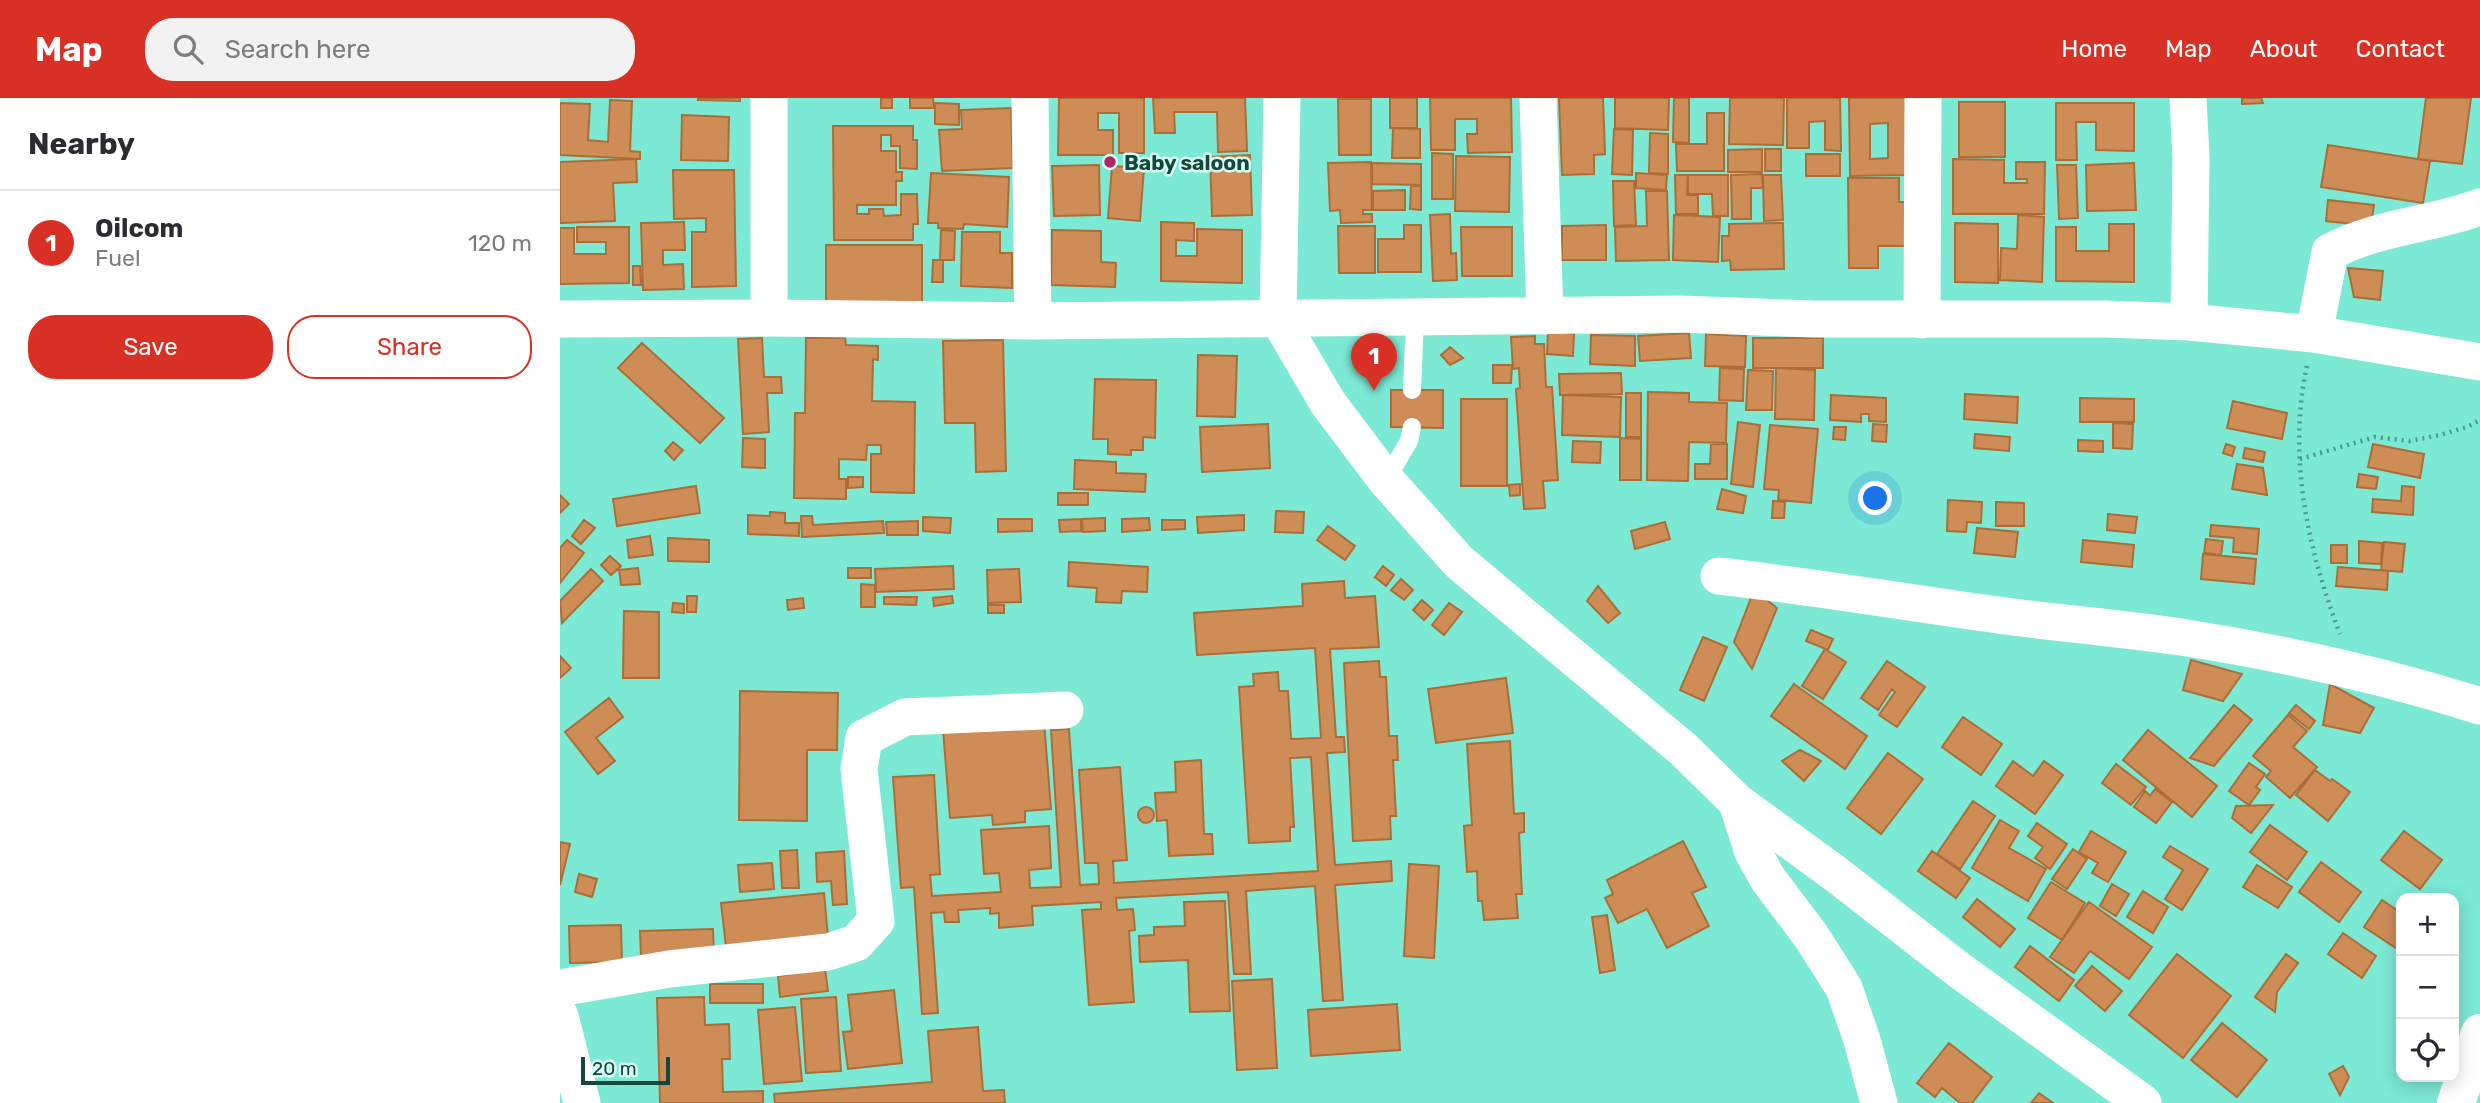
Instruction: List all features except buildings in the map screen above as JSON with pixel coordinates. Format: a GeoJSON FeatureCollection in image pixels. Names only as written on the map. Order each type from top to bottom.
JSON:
{"type":"FeatureCollection","features":[{"type":"Feature","properties":{"kind":"highway"},"geometry":{"type":"LineString","coordinates":[[2456,1103],[2480,1033]]}},
{"type":"Feature","properties":{"kind":"street"},"geometry":{"type":"LineString","coordinates":[[769,98],[769,318]]}},
{"type":"Feature","properties":{"kind":"street"},"geometry":{"type":"LineString","coordinates":[[1030,98],[1033,321]]}},
{"type":"Feature","properties":{"kind":"street"},"geometry":{"type":"LineString","coordinates":[[1282,98],[1278,318],[1328,404],[1386,480],[1459,562],[1683,749],[1737,802],[1837,875],[1959,970],[2143,1103]]}},
{"type":"Feature","properties":{"kind":"street"},"geometry":{"type":"LineString","coordinates":[[1538,98],[1545,316]]}},
{"type":"Feature","properties":{"kind":"street"},"geometry":{"type":"LineString","coordinates":[[1922,320],[1923,98]]}},
{"type":"Feature","properties":{"kind":"street"},"geometry":{"type":"LineString","coordinates":[[2188,98],[2191,157],[2189,322]]}},
{"type":"Feature","properties":{"kind":"street"},"geometry":{"type":"LineString","coordinates":[[2314,334],[2330,252],[2352,240],[2454,216],[2480,207]]}},
{"type":"Feature","properties":{"kind":"street"},"geometry":{"type":"LineString","coordinates":[[560,319],[1033,321],[1680,314],[1814,320],[2105,319],[2189,322],[2314,334],[2480,362]]}},
{"type":"Feature","properties":{"kind":"street"},"geometry":{"type":"LineString","coordinates":[[1719,576],[1808,586],[2032,620],[2179,637],[2293,656],[2383,677],[2480,706]]}},
{"type":"Feature","properties":{"kind":"street"},"geometry":{"type":"LineString","coordinates":[[560,988],[669,970],[828,952],[856,943],[876,920],[859,769],[864,738],[905,718],[1065,710]]}},
{"type":"Feature","properties":{"kind":"street"},"geometry":{"type":"LineString","coordinates":[[1737,802],[1753,852],[1768,879],[1811,936],[1843,988],[1862,1040],[1879,1103]]}},
{"type":"Feature","properties":{"kind":"street"},"geometry":{"type":"LineString","coordinates":[[560,1016],[582,1103]]}},
{"type":"Feature","properties":{"kind":"lane"},"geometry":{"type":"LineString","coordinates":[[1412,390],[1415,317]]}},
{"type":"Feature","properties":{"kind":"lane"},"geometry":{"type":"LineString","coordinates":[[1386,480],[1409,442],[1412,427]]}},
{"type":"Feature","properties":{"kind":"path"},"geometry":{"type":"LineString","coordinates":[[2314,334],[2300,399],[2300,459],[2304,505],[2314,555],[2354,670]]}},
{"type":"Feature","properties":{"kind":"path"},"geometry":{"type":"LineString","coordinates":[[2300,459],[2375,437],[2410,440],[2440,435],[2467,427],[2480,419]]}},
{"type":"Feature","properties":{"kind":"place","name":"Baby saloon"},"geometry":{"type":"Point","coordinates":[1110,162]}},
{"type":"Feature","properties":{"kind":"place","name":"Oilcom"},"geometry":{"type":"Point","coordinates":[1374,391]}}]}
